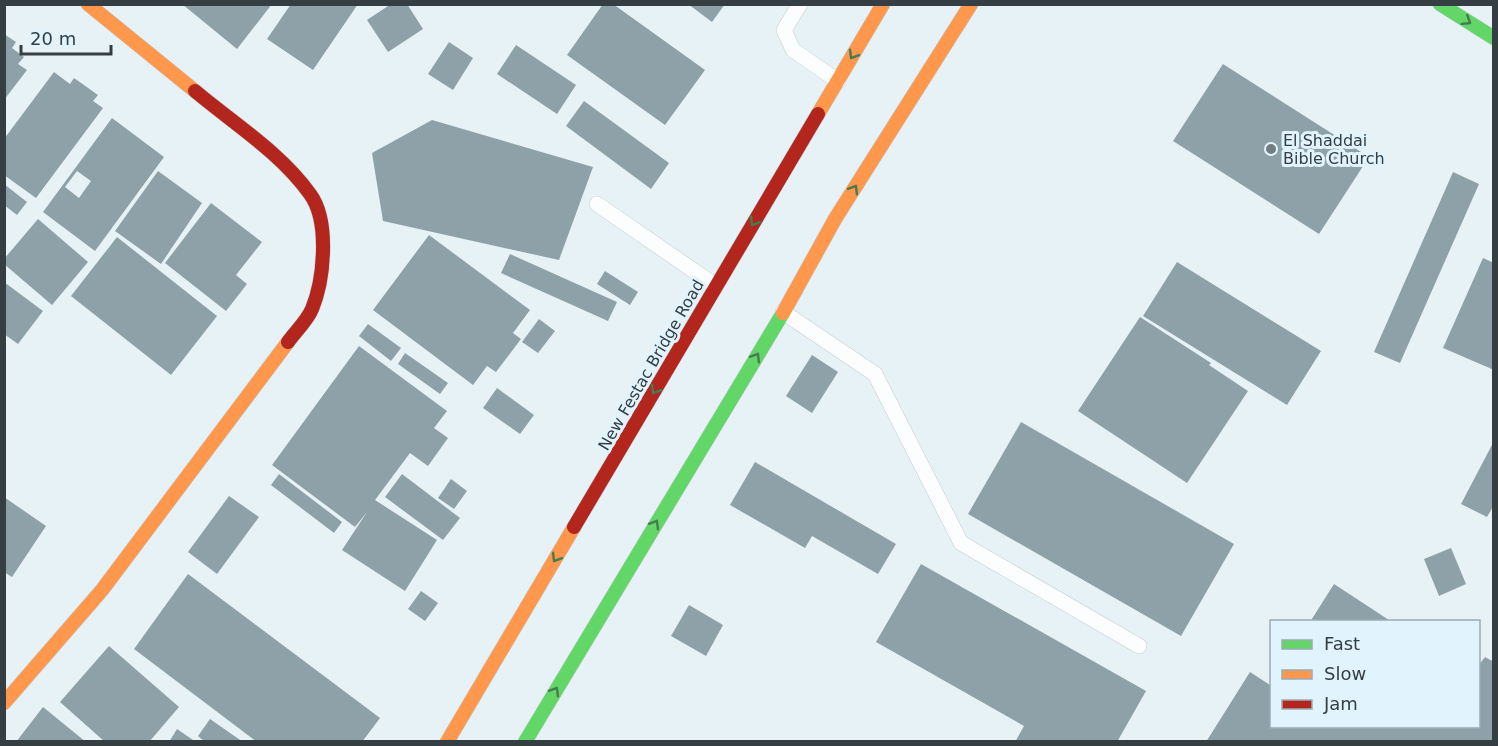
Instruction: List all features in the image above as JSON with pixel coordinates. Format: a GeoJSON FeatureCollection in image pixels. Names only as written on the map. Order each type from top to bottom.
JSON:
{"type":"FeatureCollection","features":[{"type":"Feature","properties":{"kind":"main road"},"geometry":{"type":"LineString","coordinates":[[4,703],[102,590],[311,311],[323,271],[322,229],[312,196],[283,164],[88,4]]}},
{"type":"Feature","properties":{"kind":"main road","name":"New Festac Bridge Road"},"geometry":{"type":"LineString","coordinates":[[447,741],[883,4]]}},
{"type":"Feature","properties":{"kind":"main road"},"geometry":{"type":"LineString","coordinates":[[525,741],[783,312],[835,219],[971,4]]}},
{"type":"Feature","properties":{"kind":"main road"},"geometry":{"type":"LineString","coordinates":[[1440,4],[1494,38]]}},
{"type":"Feature","properties":{"kind":"lane"},"geometry":{"type":"LineString","coordinates":[[800,4],[784,30],[793,50],[838,81]]}},
{"type":"Feature","properties":{"kind":"lane"},"geometry":{"type":"LineString","coordinates":[[597,204],[716,286]]}},
{"type":"Feature","properties":{"kind":"lane"},"geometry":{"type":"LineString","coordinates":[[783,312],[875,375],[961,543],[1139,646]]}},
{"type":"Feature","properties":{"kind":"building"},"geometry":{"type":"Polygon","coordinates":[[[182,4],[272,4],[237,49],[182,4]]]}},
{"type":"Feature","properties":{"kind":"building"},"geometry":{"type":"Polygon","coordinates":[[[291,4],[358,4],[313,70],[267,39],[291,4]]]}},
{"type":"Feature","properties":{"kind":"building"},"geometry":{"type":"Polygon","coordinates":[[[391,4],[407,4],[423,29],[388,52],[367,20],[391,4]]]}},
{"type":"Feature","properties":{"kind":"building"},"geometry":{"type":"Polygon","coordinates":[[[603,4],[613,4],[705,70],[665,125],[567,55],[603,4]]]}},
{"type":"Feature","properties":{"kind":"building"},"geometry":{"type":"Polygon","coordinates":[[[688,4],[725,4],[712,22],[688,4]]]}},
{"type":"Feature","properties":{"kind":"building"},"geometry":{"type":"Polygon","coordinates":[[[4,34],[16,42],[12,48],[24,57],[18,64],[27,70],[4,100],[4,34]]]}},
{"type":"Feature","properties":{"kind":"building"},"geometry":{"type":"Polygon","coordinates":[[[449,42],[473,58],[453,90],[428,74],[449,42]]]}},
{"type":"Feature","properties":{"kind":"building"},"geometry":{"type":"Polygon","coordinates":[[[516,45],[576,85],[557,114],[497,74],[516,45]]]}},
{"type":"Feature","properties":{"kind":"building","name":"El Shaddai Bible Church"},"geometry":{"type":"Polygon","coordinates":[[[1223,64],[1369,157],[1319,234],[1173,141],[1223,64]]]}},
{"type":"Feature","properties":{"kind":"building"},"geometry":{"type":"Polygon","coordinates":[[[54,72],[70,84],[74,78],[98,95],[93,101],[103,108],[36,198],[4,175],[4,139],[54,72]]]}},
{"type":"Feature","properties":{"kind":"building"},"geometry":{"type":"Polygon","coordinates":[[[584,101],[669,163],[651,189],[566,126],[584,101]]]}},
{"type":"Feature","properties":{"kind":"building"},"geometry":{"type":"Polygon","coordinates":[[[112,118],[164,157],[95,251],[43,212],[112,118]],[[77,171],[65,187],[79,198],[91,181],[77,171]]]}},
{"type":"Feature","properties":{"kind":"building"},"geometry":{"type":"Polygon","coordinates":[[[432,120],[593,167],[559,260],[383,221],[372,153],[432,120]]]}},
{"type":"Feature","properties":{"kind":"building"},"geometry":{"type":"Polygon","coordinates":[[[158,171],[202,203],[161,264],[115,231],[158,171]]]}},
{"type":"Feature","properties":{"kind":"building"},"geometry":{"type":"Polygon","coordinates":[[[1453,172],[1479,184],[1400,363],[1374,352],[1453,172]]]}},
{"type":"Feature","properties":{"kind":"building"},"geometry":{"type":"Polygon","coordinates":[[[4,184],[27,202],[17,215],[4,205],[4,184]]]}},
{"type":"Feature","properties":{"kind":"building"},"geometry":{"type":"Polygon","coordinates":[[[211,203],[262,242],[236,275],[247,284],[226,311],[165,263],[211,203]]]}},
{"type":"Feature","properties":{"kind":"building"},"geometry":{"type":"Polygon","coordinates":[[[38,219],[88,262],[52,305],[4,264],[4,259],[38,219]]]}},
{"type":"Feature","properties":{"kind":"building"},"geometry":{"type":"Polygon","coordinates":[[[429,235],[530,310],[513,333],[521,339],[496,372],[487,366],[473,385],[373,310],[429,235]]]}},
{"type":"Feature","properties":{"kind":"building"},"geometry":{"type":"Polygon","coordinates":[[[117,237],[217,316],[171,375],[71,296],[117,237]]]}},
{"type":"Feature","properties":{"kind":"building"},"geometry":{"type":"Polygon","coordinates":[[[510,254],[617,302],[608,321],[501,273],[510,254]]]}},
{"type":"Feature","properties":{"kind":"building"},"geometry":{"type":"Polygon","coordinates":[[[1483,258],[1494,263],[1494,370],[1443,348],[1483,258]]]}},
{"type":"Feature","properties":{"kind":"building"},"geometry":{"type":"Polygon","coordinates":[[[1177,262],[1321,351],[1287,405],[1143,316],[1177,262]]]}},
{"type":"Feature","properties":{"kind":"building"},"geometry":{"type":"Polygon","coordinates":[[[605,271],[638,292],[630,305],[597,284],[605,271]]]}},
{"type":"Feature","properties":{"kind":"building"},"geometry":{"type":"Polygon","coordinates":[[[4,282],[43,311],[18,344],[4,334],[4,282]]]}},
{"type":"Feature","properties":{"kind":"building"},"geometry":{"type":"Polygon","coordinates":[[[1140,317],[1211,363],[1209,365],[1248,391],[1187,483],[1078,411],[1140,317]]]}},
{"type":"Feature","properties":{"kind":"building"},"geometry":{"type":"Polygon","coordinates":[[[539,319],[555,331],[538,353],[522,342],[539,319]]]}},
{"type":"Feature","properties":{"kind":"building"},"geometry":{"type":"Polygon","coordinates":[[[368,324],[401,348],[391,361],[359,336],[368,324]]]}},
{"type":"Feature","properties":{"kind":"building"},"geometry":{"type":"Polygon","coordinates":[[[359,346],[447,411],[434,428],[448,438],[428,466],[410,453],[375,500],[437,540],[405,591],[342,550],[367,512],[355,527],[272,465],[359,346]]]}},
{"type":"Feature","properties":{"kind":"building"},"geometry":{"type":"Polygon","coordinates":[[[405,353],[448,383],[440,394],[398,364],[405,353]]]}},
{"type":"Feature","properties":{"kind":"building"},"geometry":{"type":"Polygon","coordinates":[[[812,355],[838,372],[812,413],[786,396],[812,355]]]}},
{"type":"Feature","properties":{"kind":"building"},"geometry":{"type":"Polygon","coordinates":[[[497,388],[534,415],[520,434],[483,408],[497,388]]]}},
{"type":"Feature","properties":{"kind":"building"},"geometry":{"type":"Polygon","coordinates":[[[1021,422],[1234,544],[1181,636],[968,514],[1021,422]]]}},
{"type":"Feature","properties":{"kind":"building"},"geometry":{"type":"Polygon","coordinates":[[[1494,441],[1494,505],[1487,517],[1461,504],[1494,441]]]}},
{"type":"Feature","properties":{"kind":"building"},"geometry":{"type":"Polygon","coordinates":[[[755,462],[896,544],[878,574],[812,536],[805,548],[730,505],[755,462]]]}},
{"type":"Feature","properties":{"kind":"building"},"geometry":{"type":"Polygon","coordinates":[[[279,474],[342,522],[334,533],[271,485],[279,474]]]}},
{"type":"Feature","properties":{"kind":"building"},"geometry":{"type":"Polygon","coordinates":[[[402,474],[460,518],[443,540],[385,497],[402,474]]]}},
{"type":"Feature","properties":{"kind":"building"},"geometry":{"type":"Polygon","coordinates":[[[451,479],[467,491],[454,509],[438,498],[451,479]]]}},
{"type":"Feature","properties":{"kind":"building"},"geometry":{"type":"Polygon","coordinates":[[[229,496],[259,517],[217,574],[188,552],[229,496]]]}},
{"type":"Feature","properties":{"kind":"building"},"geometry":{"type":"Polygon","coordinates":[[[4,497],[46,526],[12,577],[4,572],[4,497]]]}},
{"type":"Feature","properties":{"kind":"building"},"geometry":{"type":"Polygon","coordinates":[[[1451,548],[1466,584],[1439,596],[1424,559],[1451,548]]]}},
{"type":"Feature","properties":{"kind":"building"},"geometry":{"type":"Polygon","coordinates":[[[921,564],[1146,691],[1117,742],[1015,742],[1024,726],[876,642],[921,564]]]}},
{"type":"Feature","properties":{"kind":"building"},"geometry":{"type":"Polygon","coordinates":[[[188,574],[380,718],[362,742],[257,742],[134,649],[188,574]]]}},
{"type":"Feature","properties":{"kind":"building"},"geometry":{"type":"Polygon","coordinates":[[[1334,584],[1389,620],[1311,620],[1334,584]]]}},
{"type":"Feature","properties":{"kind":"building"},"geometry":{"type":"Polygon","coordinates":[[[421,591],[438,603],[425,621],[408,609],[421,591]]]}},
{"type":"Feature","properties":{"kind":"building"},"geometry":{"type":"Polygon","coordinates":[[[689,605],[723,625],[706,656],[671,636],[689,605]]]}},
{"type":"Feature","properties":{"kind":"building"},"geometry":{"type":"Polygon","coordinates":[[[109,646],[179,707],[149,742],[105,742],[60,702],[109,646]]]}},
{"type":"Feature","properties":{"kind":"building"},"geometry":{"type":"Polygon","coordinates":[[[1485,657],[1494,662],[1494,742],[1206,742],[1250,672],[1270,685],[1270,728],[1480,728],[1480,663],[1485,657]]]}},
{"type":"Feature","properties":{"kind":"building"},"geometry":{"type":"Polygon","coordinates":[[[43,707],[86,742],[16,742],[43,707]]]}},
{"type":"Feature","properties":{"kind":"building"},"geometry":{"type":"Polygon","coordinates":[[[210,719],[243,742],[205,742],[198,736],[210,719]]]}},
{"type":"Feature","properties":{"kind":"building"},"geometry":{"type":"Polygon","coordinates":[[[177,729],[196,742],[169,742],[177,729]]]}},
{"type":"Feature","properties":{"kind":"traffic: fast"},"geometry":{"type":"LineString","coordinates":[[1440,4],[1494,38]]}},
{"type":"Feature","properties":{"kind":"traffic: fast"},"geometry":{"type":"LineString","coordinates":[[525,742],[783,313]]}},
{"type":"Feature","properties":{"kind":"traffic: slow"},"geometry":{"type":"LineString","coordinates":[[88,4],[195,91]]}},
{"type":"Feature","properties":{"kind":"traffic: slow"},"geometry":{"type":"LineString","coordinates":[[818,114],[883,4]]}},
{"type":"Feature","properties":{"kind":"traffic: slow"},"geometry":{"type":"LineString","coordinates":[[783,313],[835,219],[971,4]]}},
{"type":"Feature","properties":{"kind":"traffic: slow"},"geometry":{"type":"LineString","coordinates":[[4,703],[102,590],[288,342]]}},
{"type":"Feature","properties":{"kind":"traffic: slow"},"geometry":{"type":"LineString","coordinates":[[447,742],[574,527]]}},
{"type":"Feature","properties":{"kind":"traffic: jam"},"geometry":{"type":"LineString","coordinates":[[195,91],[285,165],[310,194],[316,206],[323,235],[320,283],[310,313],[288,342]]}},
{"type":"Feature","properties":{"kind":"traffic: jam"},"geometry":{"type":"LineString","coordinates":[[574,527],[818,114]]}},
{"type":"Feature","properties":{"kind":"place","name":"El Shaddai Bible Church"},"geometry":{"type":"Point","coordinates":[1271,149]}}]}
